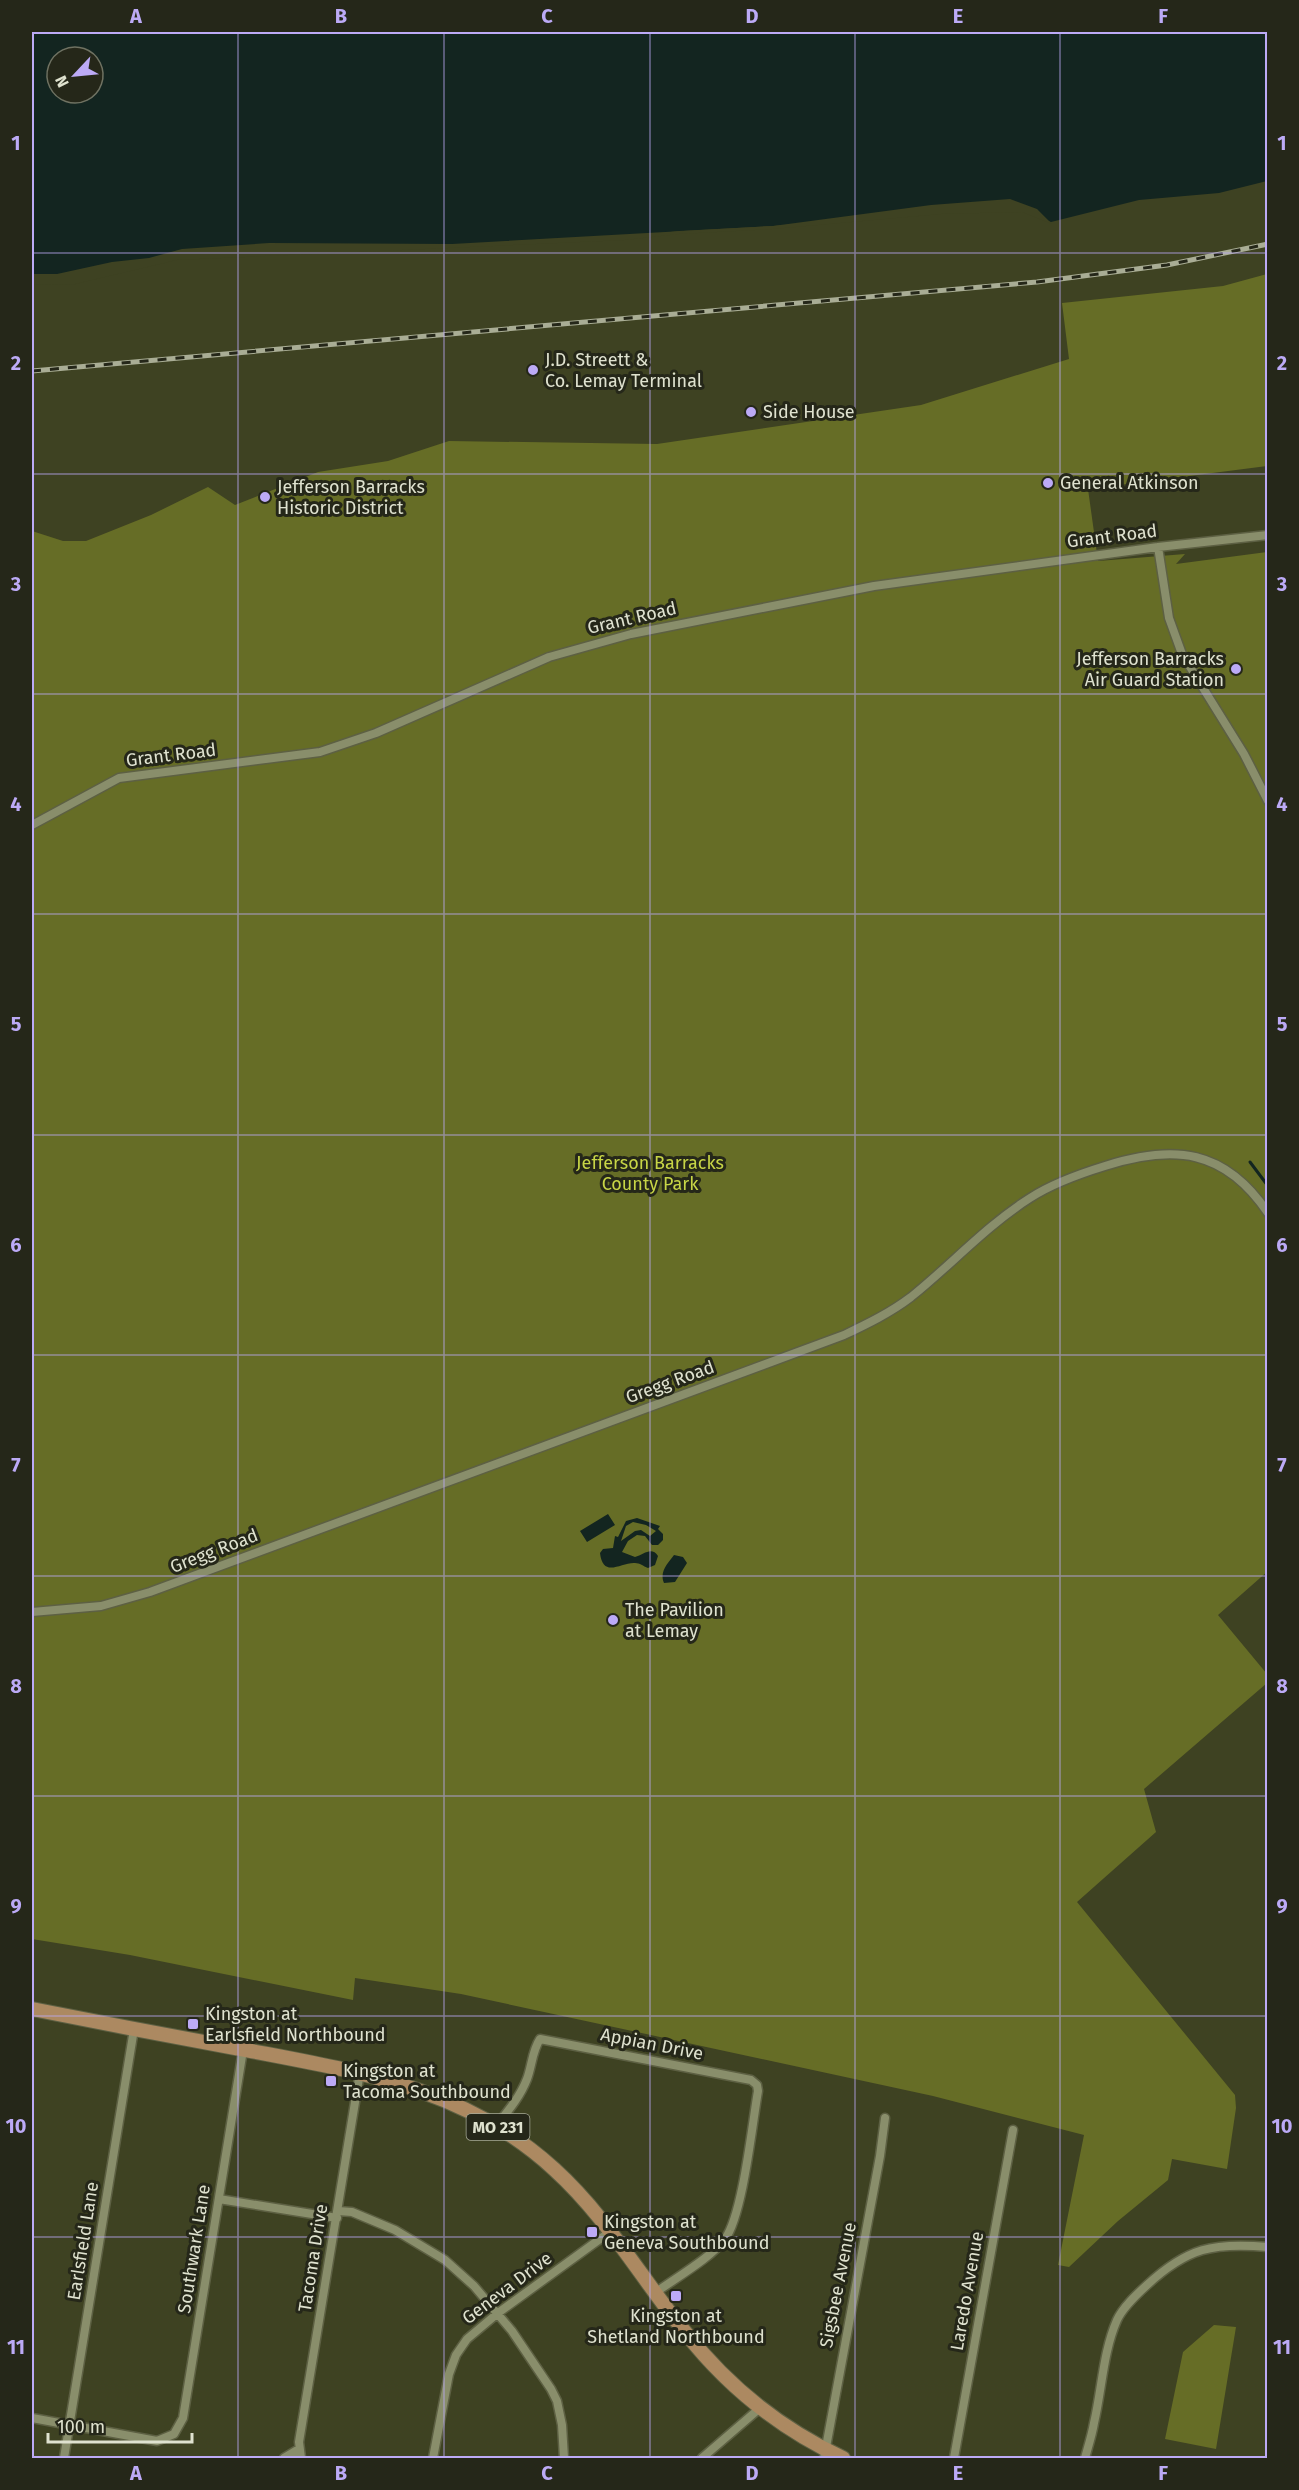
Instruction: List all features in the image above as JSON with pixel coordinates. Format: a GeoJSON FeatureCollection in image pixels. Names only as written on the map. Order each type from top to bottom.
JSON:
{"type":"FeatureCollection","features":[{"type":"Feature","properties":{"kind":"main road","name":"MO 231"},"geometry":{"type":"LineString","coordinates":[[32,2009],[360,2072],[395,2081],[436,2096],[496,2126],[554,2169],[586,2201],[684,2332],[713,2365],[760,2408],[787,2428],[824,2454],[843,2458]]}},
{"type":"Feature","properties":{"kind":"street","name":"Grant Road"},"geometry":{"type":"LineString","coordinates":[[32,825],[119,778],[158,771],[299,756],[338,747],[376,733],[549,657],[604,641],[874,586],[1158,547],[1268,535]]}},
{"type":"Feature","properties":{"kind":"street"},"geometry":{"type":"LineString","coordinates":[[1158,547],[1169,618],[1182,654],[1244,754],[1268,801]]}},
{"type":"Feature","properties":{"kind":"street","name":"Gregg Road"},"geometry":{"type":"LineString","coordinates":[[32,1612],[101,1606],[150,1592],[844,1335],[890,1312],[909,1298],[1029,1198],[1089,1170],[1142,1156],[1188,1154],[1217,1164],[1235,1175],[1254,1194],[1268,1213]]}},
{"type":"Feature","properties":{"kind":"street","name":"Earlsfield Lane"},"geometry":{"type":"LineString","coordinates":[[64,2458],[134,2029]]}},
{"type":"Feature","properties":{"kind":"street","name":"Appian Drive"},"geometry":{"type":"LineString","coordinates":[[496,2126],[518,2098],[528,2078],[536,2045],[540,2039],[751,2080],[757,2085],[758,2091],[738,2207],[732,2226],[724,2240],[656,2293]]}},
{"type":"Feature","properties":{"kind":"street","name":"Southwark Lane"},"geometry":{"type":"LineString","coordinates":[[69,2425],[157,2441],[174,2434],[183,2418],[243,2050]]}},
{"type":"Feature","properties":{"kind":"street","name":"Tacoma Drive"},"geometry":{"type":"LineString","coordinates":[[284,2458],[300,2454],[360,2072]]}},
{"type":"Feature","properties":{"kind":"street","name":"Sigsbee Avenue"},"geometry":{"type":"LineString","coordinates":[[824,2454],[880,2156],[885,2118]]}},
{"type":"Feature","properties":{"kind":"street","name":"Laredo Avenue"},"geometry":{"type":"LineString","coordinates":[[954,2458],[1013,2130]]}},
{"type":"Feature","properties":{"kind":"street"},"geometry":{"type":"LineString","coordinates":[[219,2199],[338,2214],[352,2212],[395,2230],[445,2260],[474,2286],[498,2313],[544,2377],[557,2401],[562,2425],[564,2458]]}},
{"type":"Feature","properties":{"kind":"street","name":"Geneva Drive"},"geometry":{"type":"LineString","coordinates":[[433,2458],[448,2374],[456,2355],[467,2339],[498,2313],[610,2231]]}},
{"type":"Feature","properties":{"kind":"street"},"geometry":{"type":"LineString","coordinates":[[1085,2458],[1094,2424],[1103,2369],[1118,2319],[1137,2294],[1173,2262],[1197,2251],[1237,2244],[1268,2247]]}},
{"type":"Feature","properties":{"kind":"street"},"geometry":{"type":"LineString","coordinates":[[702,2458],[760,2408]]}},
{"type":"Feature","properties":{"kind":"street"},"geometry":{"type":"LineString","coordinates":[[32,2418],[69,2425]]}},
{"type":"Feature","properties":{"kind":"green space","name":"Jefferson Barracks County Park"},"geometry":{"type":"Polygon","coordinates":[[[1267,274],[1267,466],[1088,489],[1098,561],[1185,554],[1176,564],[1267,552],[1268,1571],[1218,1615],[1267,1674],[1267,1683],[1144,1789],[1156,1832],[1077,1902],[1235,2095],[1236,2108],[1227,2169],[1172,2159],[1168,2180],[1118,2221],[1069,2267],[1058,2265],[1084,2135],[933,2096],[461,1994],[355,1978],[353,2000],[130,1955],[32,1939],[32,531],[63,541],[86,541],[151,515],[208,487],[235,505],[318,472],[388,461],[449,441],[657,444],[921,405],[1069,359],[1062,303],[1223,286],[1267,274]]]}},
{"type":"Feature","properties":{"kind":"green space"},"geometry":{"type":"Polygon","coordinates":[[[1214,2325],[1236,2327],[1216,2449],[1165,2439],[1183,2352],[1214,2325]]]}},
{"type":"Feature","properties":{"kind":"water"},"geometry":{"type":"Polygon","coordinates":[[[32,32],[1267,32],[1267,181],[1219,193],[1139,200],[1051,222],[1022,209],[941,211],[625,237],[177,257],[32,281],[32,32]]]}},
{"type":"Feature","properties":{"kind":"water"},"geometry":{"type":"Polygon","coordinates":[[[608,1514],[615,1525],[587,1542],[580,1531],[608,1514]]]}},
{"type":"Feature","properties":{"kind":"water"},"geometry":{"type":"Polygon","coordinates":[[[637,1518],[660,1526],[658,1529],[663,1534],[663,1540],[658,1545],[652,1545],[645,1536],[637,1535],[628,1541],[622,1552],[635,1557],[648,1552],[656,1553],[658,1556],[655,1565],[648,1568],[630,1563],[609,1567],[602,1561],[600,1553],[603,1549],[613,1548],[615,1536],[618,1537],[626,1521],[637,1518]],[[633,1522],[626,1526],[621,1541],[635,1531],[641,1530],[650,1536],[656,1531],[646,1525],[633,1522]]]}},
{"type":"Feature","properties":{"kind":"water"},"geometry":{"type":"Polygon","coordinates":[[[674,1555],[683,1557],[687,1563],[675,1582],[664,1583],[663,1571],[674,1555]]]}},
{"type":"Feature","properties":{"kind":"pier"},"geometry":{"type":"Polygon","coordinates":[[[1010,199],[1037,209],[1052,224],[1022,212],[941,214],[625,240],[177,260],[71,285],[32,284],[32,274],[57,274],[112,262],[149,258],[182,249],[269,243],[452,244],[773,226],[931,205],[1010,199]]]}},
{"type":"Feature","properties":{"kind":"waterway"},"geometry":{"type":"LineString","coordinates":[[1250,1162],[1268,1186]]}},
{"type":"Feature","properties":{"kind":"railway"},"geometry":{"type":"LineString","coordinates":[[32,371],[1037,282],[1167,265],[1268,244]]}},
{"type":"Feature","properties":{"kind":"place","name":"J.D. Streett & Co. Lemay Terminal"},"geometry":{"type":"Point","coordinates":[533,370]}},
{"type":"Feature","properties":{"kind":"place","name":"Side House"},"geometry":{"type":"Point","coordinates":[751,412]}},
{"type":"Feature","properties":{"kind":"place","name":"General Atkinson"},"geometry":{"type":"Point","coordinates":[1048,483]}},
{"type":"Feature","properties":{"kind":"place","name":"Jefferson Barracks Historic District"},"geometry":{"type":"Point","coordinates":[265,497]}},
{"type":"Feature","properties":{"kind":"place","name":"Jefferson Barracks Air Guard Station"},"geometry":{"type":"Point","coordinates":[1236,669]}},
{"type":"Feature","properties":{"kind":"place","name":"The Pavilion at Lemay"},"geometry":{"type":"Point","coordinates":[613,1620]}},
{"type":"Feature","properties":{"kind":"place","name":"Kingston at Earlsfield Northbound"},"geometry":{"type":"Point","coordinates":[193,2024]}},
{"type":"Feature","properties":{"kind":"place","name":"Kingston at Tacoma Southbound"},"geometry":{"type":"Point","coordinates":[331,2081]}},
{"type":"Feature","properties":{"kind":"place","name":"Kingston at Geneva Southbound"},"geometry":{"type":"Point","coordinates":[592,2232]}},
{"type":"Feature","properties":{"kind":"place","name":"Kingston at Shetland Northbound"},"geometry":{"type":"Point","coordinates":[676,2296]}}]}
